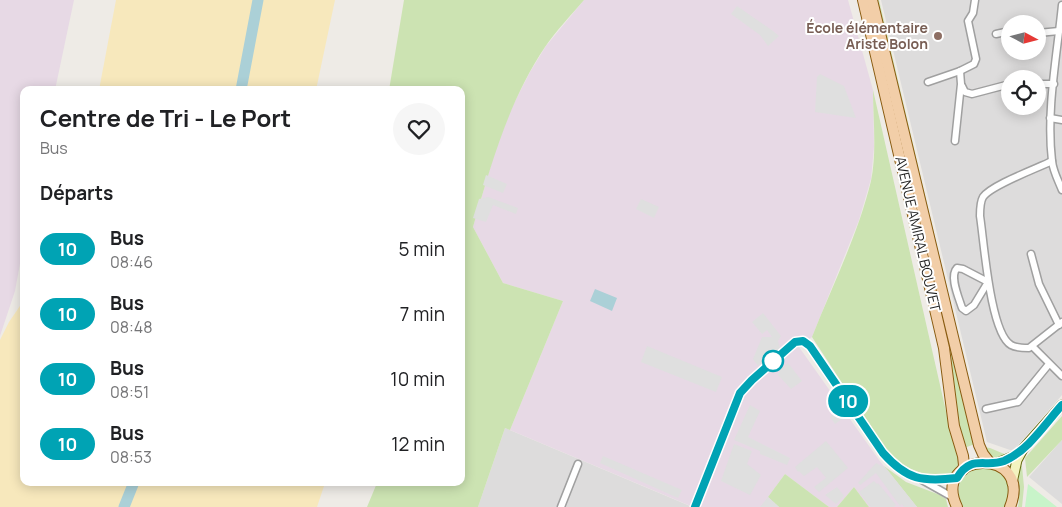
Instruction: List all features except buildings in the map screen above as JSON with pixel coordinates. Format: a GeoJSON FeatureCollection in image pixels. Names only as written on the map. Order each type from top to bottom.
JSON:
{"type":"FeatureCollection","features":[{"type":"Feature","properties":{"kind":"main road","name":"AVENUE AMIRAL BOUVET"},"geometry":{"type":"LineString","coordinates":[[863,0],[944,348],[954,426],[964,464],[953,492],[956,504]]}},
{"type":"Feature","properties":{"kind":"main road","name":"AVENUE AMIRAL BOUVET"},"geometry":{"type":"LineString","coordinates":[[872,0],[979,445],[983,454],[1008,475],[1012,482]]}},
{"type":"Feature","properties":{"kind":"main road"},"geometry":{"type":"LineString","coordinates":[[960,474],[977,462],[992,463],[1014,456],[1023,449],[1062,405]]}},
{"type":"Feature","properties":{"kind":"main road"},"geometry":{"type":"LineString","coordinates":[[1010,507],[1013,499],[1012,482],[1017,460],[1023,449]]}},
{"type":"Feature","properties":{"kind":"street"},"geometry":{"type":"LineString","coordinates":[[928,82],[974,64],[976,59],[968,20],[973,13],[975,0]]}},
{"type":"Feature","properties":{"kind":"street"},"geometry":{"type":"LineString","coordinates":[[1062,5],[1050,118],[1052,161],[1062,190]]}},
{"type":"Feature","properties":{"kind":"street"},"geometry":{"type":"LineString","coordinates":[[1046,32],[1059,31]]}},
{"type":"Feature","properties":{"kind":"street"},"geometry":{"type":"LineString","coordinates":[[996,34],[1001,33]]}},
{"type":"Feature","properties":{"kind":"street"},"geometry":{"type":"LineString","coordinates":[[960,71],[963,90],[972,94],[1001,86]]}},
{"type":"Feature","properties":{"kind":"street"},"geometry":{"type":"LineString","coordinates":[[955,141],[962,84]]}},
{"type":"Feature","properties":{"kind":"street"},"geometry":{"type":"LineString","coordinates":[[1046,84],[1054,84]]}},
{"type":"Feature","properties":{"kind":"street"},"geometry":{"type":"LineString","coordinates":[[1050,118],[1062,120]]}},
{"type":"Feature","properties":{"kind":"street"},"geometry":{"type":"LineString","coordinates":[[1052,161],[995,187],[984,196],[980,205],[980,216],[988,282],[997,322],[1003,337],[1010,345],[1018,348],[1033,347],[1059,325]]}},
{"type":"Feature","properties":{"kind":"street"},"geometry":{"type":"LineString","coordinates":[[1032,254],[1039,284],[1062,333]]}},
{"type":"Feature","properties":{"kind":"street"},"geometry":{"type":"LineString","coordinates":[[958,268],[963,269],[988,282],[971,309],[966,311],[962,308],[954,271],[958,268]]}},
{"type":"Feature","properties":{"kind":"street"},"geometry":{"type":"LineString","coordinates":[[695,507],[740,393],[795,342],[803,341],[810,346],[887,457],[904,473],[919,478],[938,480],[960,474]]}},
{"type":"Feature","properties":{"kind":"street"},"geometry":{"type":"LineString","coordinates":[[1033,347],[1062,376]]}},
{"type":"Feature","properties":{"kind":"street"},"geometry":{"type":"LineString","coordinates":[[986,409],[1020,400],[1049,364]]}},
{"type":"Feature","properties":{"kind":"street"},"geometry":{"type":"LineString","coordinates":[[561,507],[578,464]]}},
{"type":"Feature","properties":{"kind":"street"},"geometry":{"type":"LineString","coordinates":[[919,478],[956,504]]}},
{"type":"Feature","properties":{"kind":"shaded area"},"geometry":{"type":"Polygon","coordinates":[[[0,0],[74,0],[56,86],[20,86],[20,264],[15,291],[0,336],[0,0]]]}},
{"type":"Feature","properties":{"kind":"shaded area"},"geometry":{"type":"Polygon","coordinates":[[[584,0],[848,0],[873,90],[874,147],[871,179],[859,220],[812,337],[799,347],[879,460],[917,507],[869,507],[854,487],[837,507],[829,507],[785,474],[768,497],[779,507],[693,507],[510,430],[563,301],[503,283],[473,227],[495,151],[511,109],[546,46],[584,0]]]}},
{"type":"Feature","properties":{"kind":"shaded area"},"geometry":{"type":"Polygon","coordinates":[[[881,0],[1062,0],[1062,395],[1013,451],[987,442],[881,0]]]}},
{"type":"Feature","properties":{"kind":"shaded area"},"geometry":{"type":"Polygon","coordinates":[[[737,6],[779,36],[768,46],[760,35],[731,14],[737,6]]]}},
{"type":"Feature","properties":{"kind":"shaded area"},"geometry":{"type":"Polygon","coordinates":[[[820,74],[844,86],[856,118],[815,112],[817,77],[820,74]]]}},
{"type":"Feature","properties":{"kind":"shaded area"},"geometry":{"type":"Polygon","coordinates":[[[486,175],[507,184],[503,193],[483,185],[486,175]]]}},
{"type":"Feature","properties":{"kind":"shaded area"},"geometry":{"type":"Polygon","coordinates":[[[488,197],[518,208],[516,214],[493,205],[486,222],[473,218],[479,199],[488,197]]]}},
{"type":"Feature","properties":{"kind":"shaded area"},"geometry":{"type":"Polygon","coordinates":[[[641,199],[659,207],[654,218],[636,209],[641,199]]]}},
{"type":"Feature","properties":{"kind":"shaded area"},"geometry":{"type":"Polygon","coordinates":[[[763,313],[781,336],[778,341],[780,348],[758,366],[753,359],[762,337],[772,337],[767,330],[762,334],[752,322],[763,313]]]}},
{"type":"Feature","properties":{"kind":"shaded area"},"geometry":{"type":"Polygon","coordinates":[[[647,346],[722,377],[716,392],[641,362],[647,346]]]}},
{"type":"Feature","properties":{"kind":"shaded area"},"geometry":{"type":"Polygon","coordinates":[[[788,363],[802,381],[791,389],[778,375],[780,370],[788,363]]]}},
{"type":"Feature","properties":{"kind":"shaded area"},"geometry":{"type":"Polygon","coordinates":[[[750,405],[760,411],[748,437],[790,458],[787,465],[760,454],[760,451],[734,440],[750,405]]]}},
{"type":"Feature","properties":{"kind":"shaded area"},"geometry":{"type":"Polygon","coordinates":[[[838,407],[845,417],[835,424],[830,417],[838,407]]]}},
{"type":"Feature","properties":{"kind":"shaded area"},"geometry":{"type":"Polygon","coordinates":[[[505,428],[690,506],[478,507],[505,428]]]}},
{"type":"Feature","properties":{"kind":"shaded area"},"geometry":{"type":"Polygon","coordinates":[[[1062,440],[1062,504],[1029,477],[1062,440]]]}},
{"type":"Feature","properties":{"kind":"shaded area"},"geometry":{"type":"Polygon","coordinates":[[[826,441],[848,468],[819,492],[814,487],[826,478],[817,467],[804,476],[795,467],[826,441]]]}},
{"type":"Feature","properties":{"kind":"shaded area"},"geometry":{"type":"Polygon","coordinates":[[[734,444],[752,451],[747,464],[761,475],[750,495],[721,481],[734,444]]]}},
{"type":"Feature","properties":{"kind":"shaded area"},"geometry":{"type":"Polygon","coordinates":[[[603,456],[682,490],[678,498],[600,463],[603,456]]]}},
{"type":"Feature","properties":{"kind":"shaded area"},"geometry":{"type":"Polygon","coordinates":[[[876,463],[886,468],[917,507],[904,507],[902,504],[900,506],[876,473],[860,485],[858,483],[876,463]]]}},
{"type":"Feature","properties":{"kind":"shaded area"},"geometry":{"type":"Polygon","coordinates":[[[874,481],[878,483],[896,505],[894,507],[871,507],[859,492],[874,481]]]}},
{"type":"Feature","properties":{"kind":"shaded area"},"geometry":{"type":"Polygon","coordinates":[[[837,487],[844,496],[836,504],[825,495],[837,487]]]}},
{"type":"Feature","properties":{"kind":"shaded area"},"geometry":{"type":"Polygon","coordinates":[[[768,497],[779,507],[760,507],[768,497]]]}},
{"type":"Feature","properties":{"kind":"green space"},"geometry":{"type":"Polygon","coordinates":[[[404,0],[584,0],[545,47],[521,90],[502,134],[473,227],[503,283],[563,301],[510,430],[505,428],[478,507],[367,507],[376,486],[465,486],[465,86],[390,86],[404,0]]]}},
{"type":"Feature","properties":{"kind":"green space"},"geometry":{"type":"Polygon","coordinates":[[[867,0],[975,444],[964,448],[957,423],[950,353],[867,0]]]}},
{"type":"Feature","properties":{"kind":"green space"},"geometry":{"type":"Polygon","coordinates":[[[876,0],[879,0],[983,441],[980,442],[876,0]]]}},
{"type":"Feature","properties":{"kind":"green space"},"geometry":{"type":"Polygon","coordinates":[[[873,90],[950,429],[958,453],[959,460],[955,470],[943,476],[928,475],[905,466],[889,454],[812,337],[852,241],[871,181],[874,147],[873,90]]]}},
{"type":"Feature","properties":{"kind":"green space"},"geometry":{"type":"Polygon","coordinates":[[[1062,416],[1062,440],[1027,477],[1025,458],[1062,416]]]}},
{"type":"Feature","properties":{"kind":"green space"},"geometry":{"type":"Polygon","coordinates":[[[983,447],[1009,456],[996,459],[989,455],[983,447]]]}},
{"type":"Feature","properties":{"kind":"green space"},"geometry":{"type":"Polygon","coordinates":[[[1020,465],[1022,466],[1024,487],[1022,507],[1018,507],[1018,476],[1020,465]]]}},
{"type":"Feature","properties":{"kind":"green space"},"geometry":{"type":"Polygon","coordinates":[[[884,466],[906,482],[940,495],[946,499],[948,507],[917,507],[884,466]]]}},
{"type":"Feature","properties":{"kind":"green space"},"geometry":{"type":"Polygon","coordinates":[[[992,467],[1007,480],[1009,488],[1006,507],[963,507],[959,498],[959,488],[964,474],[973,469],[992,467]]]}},
{"type":"Feature","properties":{"kind":"green space"},"geometry":{"type":"Polygon","coordinates":[[[785,474],[829,507],[779,507],[768,497],[785,474]]]}},
{"type":"Feature","properties":{"kind":"green space"},"geometry":{"type":"Polygon","coordinates":[[[1028,484],[1057,507],[1025,507],[1028,484]]]}},
{"type":"Feature","properties":{"kind":"green space"},"geometry":{"type":"Polygon","coordinates":[[[854,487],[869,507],[837,507],[854,487]]]}},
{"type":"Feature","properties":{"kind":"sand"},"geometry":{"type":"Polygon","coordinates":[[[116,0],[335,0],[317,86],[100,86],[116,0]]]}},
{"type":"Feature","properties":{"kind":"sand"},"geometry":{"type":"Polygon","coordinates":[[[20,306],[20,486],[324,486],[317,507],[0,507],[0,340],[20,306]]]}},
{"type":"Feature","properties":{"kind":"water"},"geometry":{"type":"Polygon","coordinates":[[[595,289],[617,298],[612,311],[590,301],[595,289]]]}},
{"type":"Feature","properties":{"kind":"waterway"},"geometry":{"type":"LineString","coordinates":[[242,86],[258,0]]}},
{"type":"Feature","properties":{"kind":"waterway"},"geometry":{"type":"LineString","coordinates":[[124,507],[132,486]]}},
{"type":"Feature","properties":{"kind":"bus line","name":"10"},"geometry":{"type":"LineString","coordinates":[[695,507],[740,393],[795,342],[803,341],[810,346],[883,453],[894,466],[904,473],[919,478],[938,480],[957,478],[969,465],[977,462],[995,464],[1014,456],[1023,449],[1062,405]]}},
{"type":"Feature","properties":{"kind":"place","name":"École élémentaire Ariste Bolon"},"geometry":{"type":"Point","coordinates":[938,36]}}]}
